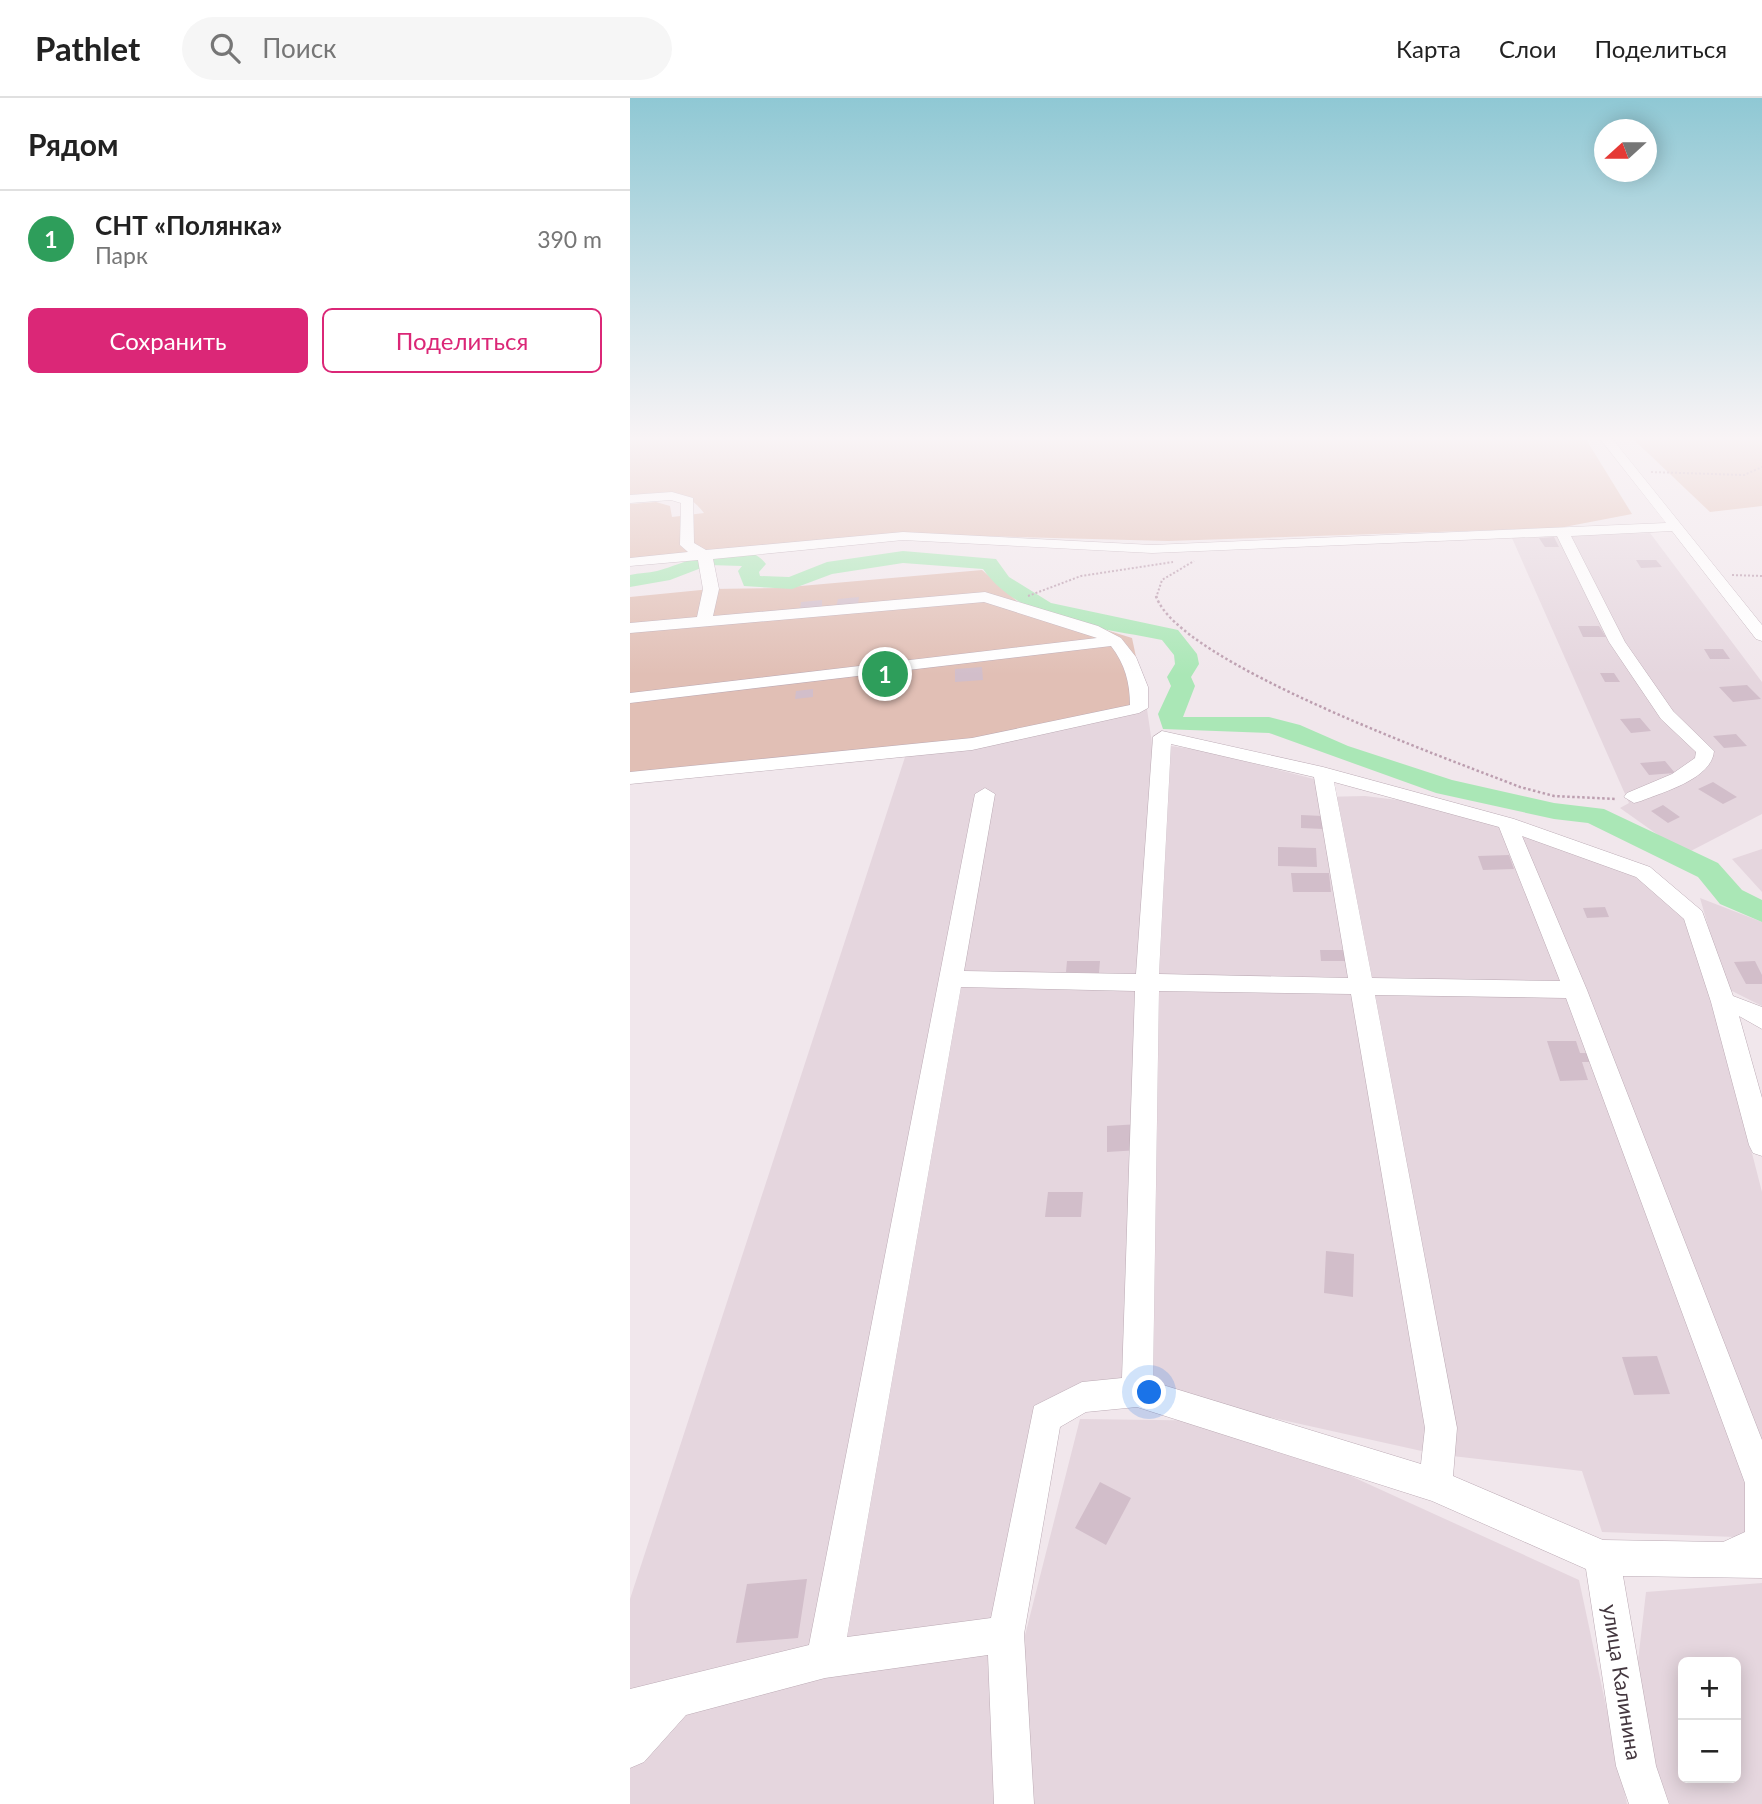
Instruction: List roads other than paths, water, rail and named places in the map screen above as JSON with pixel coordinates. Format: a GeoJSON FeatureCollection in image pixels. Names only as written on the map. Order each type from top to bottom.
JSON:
{"type":"FeatureCollection","features":[{"type":"Feature","properties":{"kind":"street"},"geometry":{"type":"LineString","coordinates":[[688,516],[687,545],[705,556],[711,589],[704,621]]}},
{"type":"Feature","properties":{"kind":"street"},"geometry":{"type":"LineString","coordinates":[[1668,516],[1762,636]]}},
{"type":"Feature","properties":{"kind":"street"},"geometry":{"type":"LineString","coordinates":[[630,562],[664,556],[705,556],[903,536],[1152,549],[1677,527]]}},
{"type":"Feature","properties":{"kind":"street"},"geometry":{"type":"LineString","coordinates":[[1561,531],[1617,642],[1667,715],[1705,751],[1704,760],[1679,778],[1634,797]]}},
{"type":"Feature","properties":{"kind":"street"},"geometry":{"type":"LineString","coordinates":[[630,628],[985,597],[1093,629],[1115,641],[1128,657],[1139,687],[1139,708],[972,744],[630,778]]}},
{"type":"Feature","properties":{"kind":"street"},"geometry":{"type":"LineString","coordinates":[[630,698],[1115,641]]}},
{"type":"Feature","properties":{"kind":"street"},"geometry":{"type":"LineString","coordinates":[[1137,1392],[1147,982],[1162,737],[1322,773],[1507,823],[1643,872],[1694,916],[1723,1002],[1762,1145]]}},
{"type":"Feature","properties":{"kind":"street"},"geometry":{"type":"LineString","coordinates":[[1322,773],[1441,1428],[1435,1485]]}},
{"type":"Feature","properties":{"kind":"street"},"geometry":{"type":"LineString","coordinates":[[825,1659],[953,979],[985,794]]}},
{"type":"Feature","properties":{"kind":"street"},"geometry":{"type":"LineString","coordinates":[[1507,823],[1575,990],[1762,1483],[1762,1542],[1720,1561]]}},
{"type":"Feature","properties":{"kind":"street"},"geometry":{"type":"LineString","coordinates":[[953,979],[1575,990]]}},
{"type":"Feature","properties":{"kind":"street"},"geometry":{"type":"LineString","coordinates":[[1723,1002],[1750,1011],[1762,1020]]}},
{"type":"Feature","properties":{"kind":"street"},"geometry":{"type":"LineString","coordinates":[[1014,1804],[1006,1634],[1045,1418],[1082,1397],[1137,1392],[1435,1485],[1602,1558],[1762,1560]]}},
{"type":"Feature","properties":{"kind":"street","name":"улица Калинина"},"geometry":{"type":"LineString","coordinates":[[1602,1558],[1636,1766],[1649,1804]]}},
{"type":"Feature","properties":{"kind":"street"},"geometry":{"type":"LineString","coordinates":[[630,1708],[675,1699],[825,1659],[1006,1634]]}},
{"type":"Feature","properties":{"kind":"street"},"geometry":{"type":"LineString","coordinates":[[630,1748],[675,1699]]}},
{"type":"Feature","properties":{"kind":"waterway"},"geometry":{"type":"LineString","coordinates":[[710,559],[739,558],[756,564],[748,571],[751,582],[792,583],[827,568],[903,557],[989,563],[1002,581],[1044,608],[1170,635],[1185,654],[1187,664],[1179,677],[1183,686],[1170,714],[1172,724],[1269,725],[1291,730],[1339,751],[1445,787],[1554,811],[1594,815],[1708,870],[1731,897],[1762,912]]}},
{"type":"Feature","properties":{"kind":"waterway"},"geometry":{"type":"LineString","coordinates":[[630,581],[663,576],[701,561]]}},
{"type":"Feature","properties":{"kind":"place","name":"СНТ «Полянка»"},"geometry":{"type":"Point","coordinates":[885,674]}}]}
